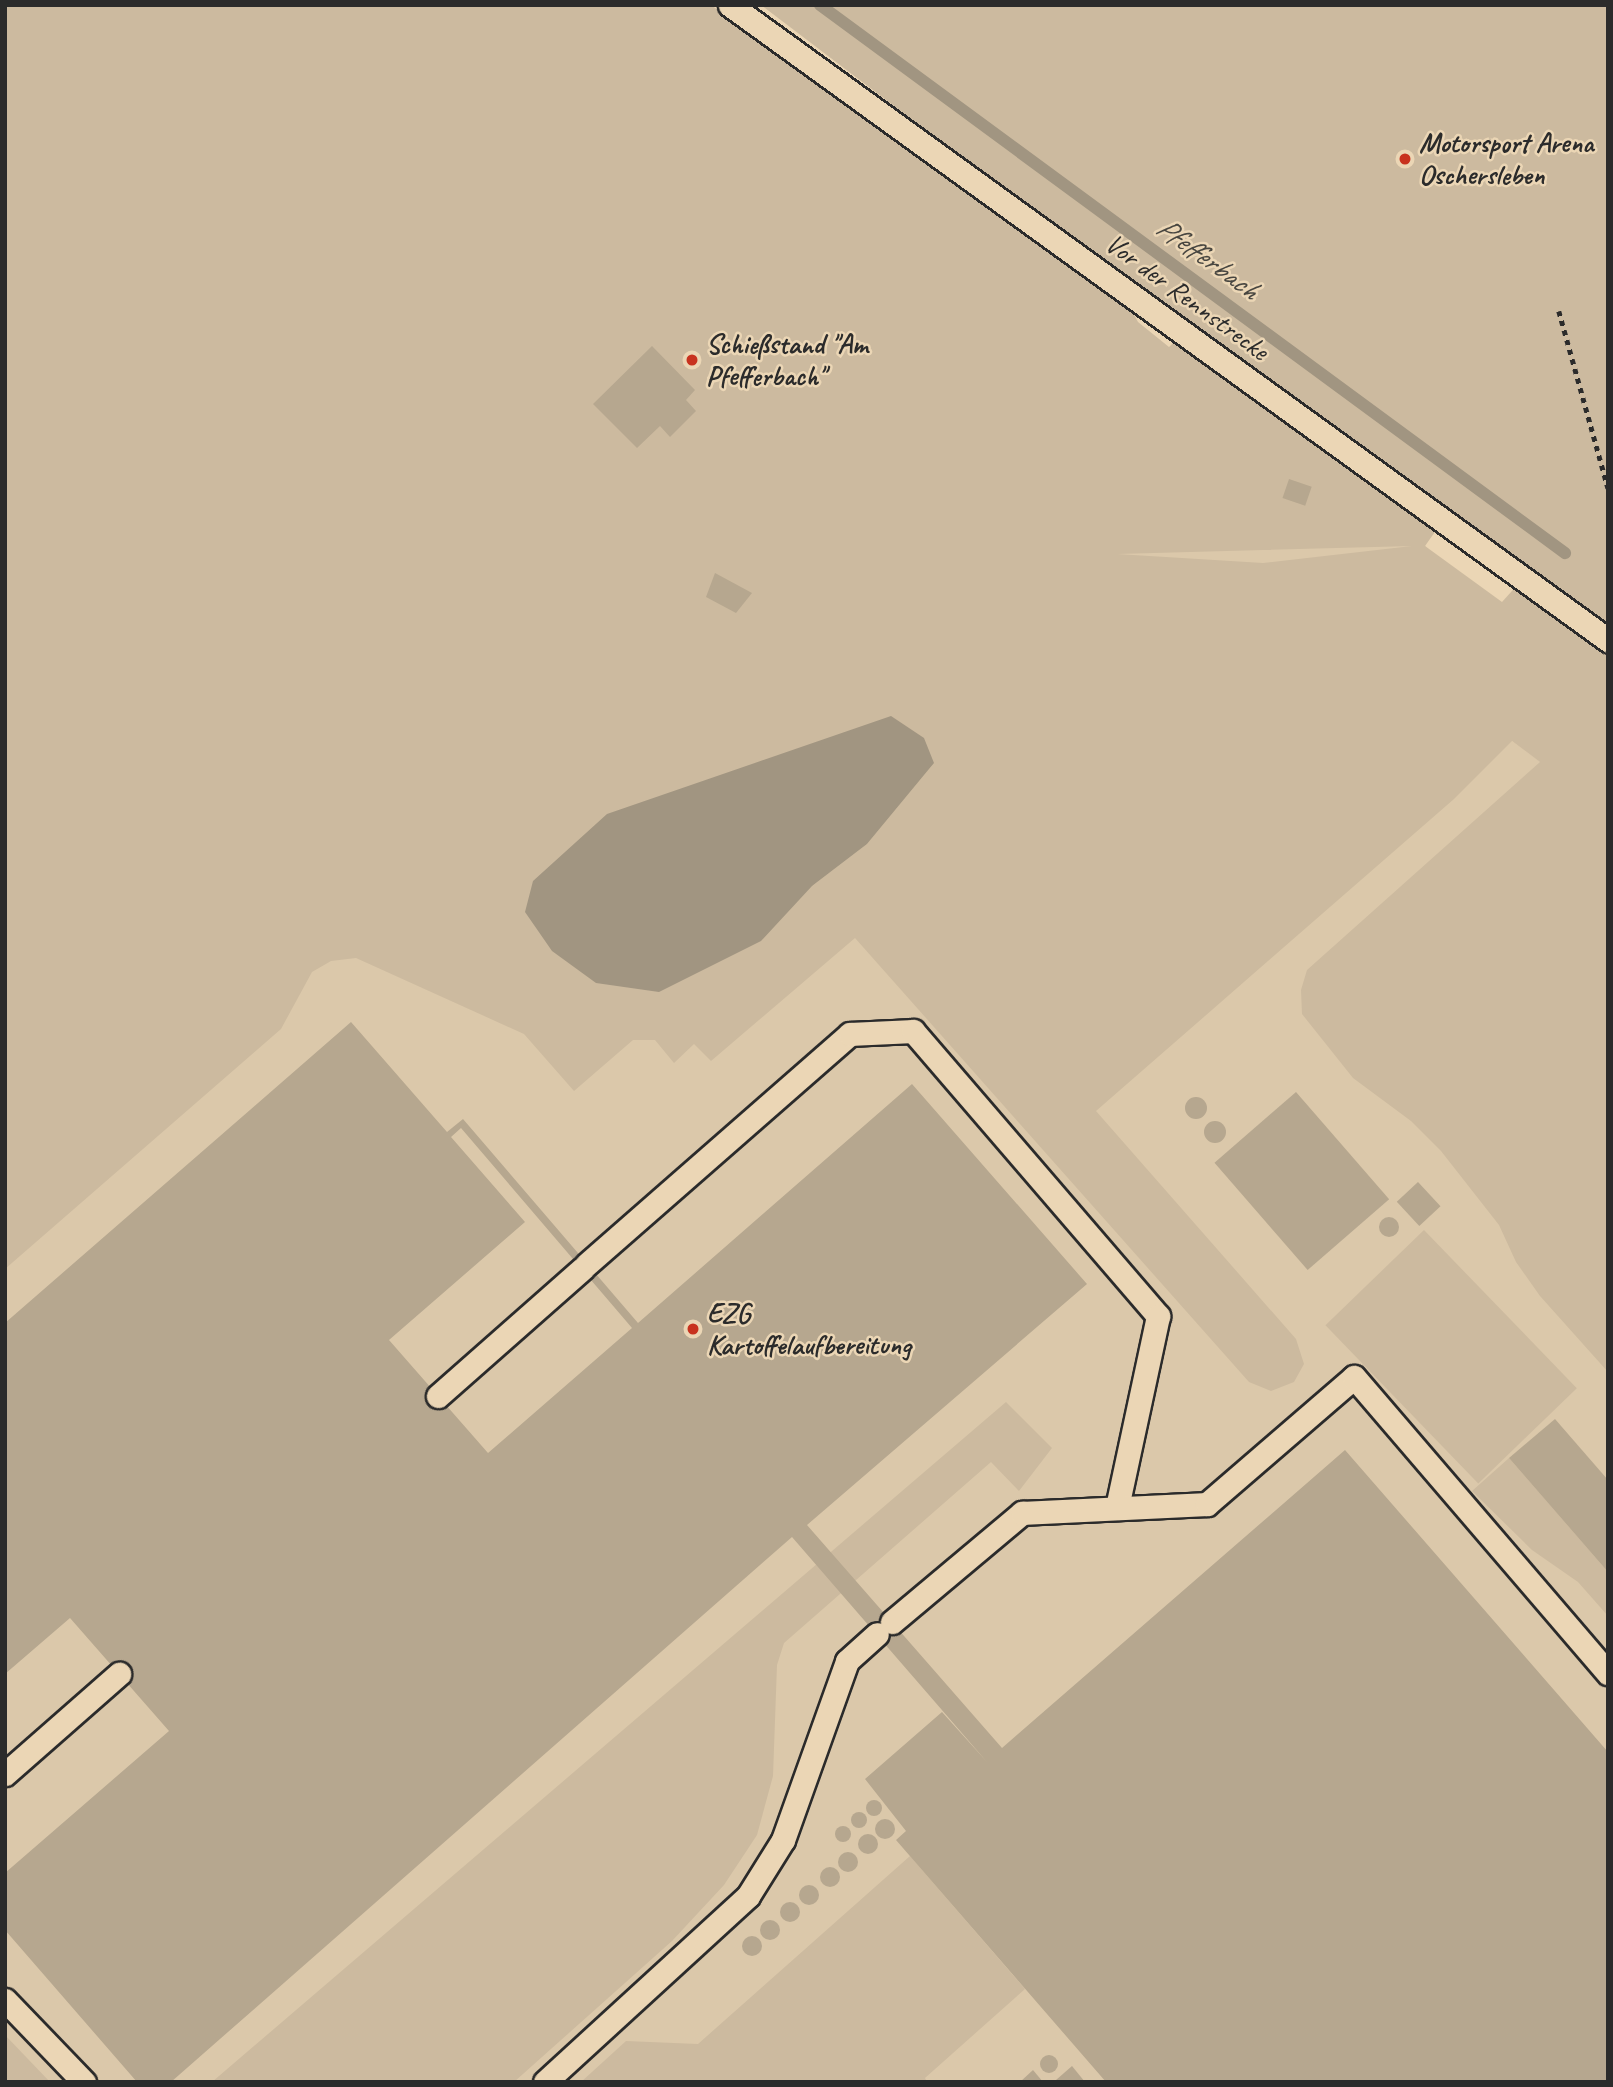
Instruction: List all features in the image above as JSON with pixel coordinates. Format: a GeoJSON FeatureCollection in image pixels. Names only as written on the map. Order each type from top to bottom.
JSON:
{"type":"FeatureCollection","features":[{"type":"Feature","properties":{"kind":"lane","name":"Vor der Rennstrecke"},"geometry":{"type":"LineString","coordinates":[[730,5],[1608,639]]}},
{"type":"Feature","properties":{"kind":"lane"},"geometry":{"type":"LineString","coordinates":[[438,1396],[850,1034],[913,1031],[1158,1317],[1117,1508]]}},
{"type":"Feature","properties":{"kind":"lane"},"geometry":{"type":"LineString","coordinates":[[545,2082],[748,1896],[783,1840],[847,1661],[884,1628],[1022,1513],[1207,1504],[1354,1377],[1608,1673]]}},
{"type":"Feature","properties":{"kind":"lane"},"geometry":{"type":"LineString","coordinates":[[5,1774],[119,1674]]}},
{"type":"Feature","properties":{"kind":"lane"},"geometry":{"type":"LineString","coordinates":[[5,2000],[84,2082]]}},
{"type":"Feature","properties":{"kind":"path"},"geometry":{"type":"LineString","coordinates":[[1559,311],[1608,488]]}},
{"type":"Feature","properties":{"kind":"shaded area"},"geometry":{"type":"Polygon","coordinates":[[[5,5],[1083,535],[1425,545],[1512,741],[1608,812],[1608,2082],[5,2082],[5,5]]]}},
{"type":"Feature","properties":{"kind":"shaded area"},"geometry":{"type":"Polygon","coordinates":[[[5,5],[711,5],[1130,307],[1138,322],[1169,347],[1176,340],[1437,529],[1425,546],[1502,602],[1531,570],[1031,210],[761,5],[1608,5],[1608,1372],[1540,1296],[1516,1262],[1499,1225],[1441,1151],[1411,1121],[1353,1078],[1302,1014],[1301,990],[1307,970],[1540,762],[1512,741],[1454,799],[1096,1111],[1296,1339],[1304,1364],[1294,1382],[1271,1391],[1249,1382],[855,938],[711,1061],[694,1044],[674,1063],[655,1040],[633,1040],[574,1091],[524,1034],[356,958],[331,961],[312,972],[281,1029],[5,1269],[5,5]],[[1412,546],[1118,554],[1117,554],[1263,563],[1412,546]],[[934,763],[812,886],[867,844],[934,763]]]}},
{"type":"Feature","properties":{"kind":"shaded area"},"geometry":{"type":"Polygon","coordinates":[[[891,716],[924,738],[934,763],[867,844],[812,886],[761,941],[659,992],[596,983],[552,951],[525,912],[533,881],[607,814],[891,716]]]}},
{"type":"Feature","properties":{"kind":"shaded area"},"geometry":{"type":"Polygon","coordinates":[[[1424,1230],[1577,1388],[1478,1483],[1325,1325],[1424,1230]]]}},
{"type":"Feature","properties":{"kind":"shaded area"},"geometry":{"type":"Polygon","coordinates":[[[1006,1402],[1052,1448],[1019,1491],[991,1462],[784,1643],[777,1665],[773,1776],[757,1835],[724,1885],[672,1941],[514,2082],[212,2082],[1006,1402]]]}},
{"type":"Feature","properties":{"kind":"shaded area"},"geometry":{"type":"Polygon","coordinates":[[[1509,1458],[1608,1572],[1608,1616],[1578,1582],[1532,1550],[1472,1491],[1509,1458]]]}},
{"type":"Feature","properties":{"kind":"shaded area"},"geometry":{"type":"Polygon","coordinates":[[[910,1856],[1025,1989],[925,2078],[927,2082],[581,2082],[626,2041],[698,2044],[910,1856]]]}},
{"type":"Feature","properties":{"kind":"shaded area"},"geometry":{"type":"Polygon","coordinates":[[[5,2035],[50,2082],[5,2082],[5,2035]]]}},
{"type":"Feature","properties":{"kind":"building"},"geometry":{"type":"Polygon","coordinates":[[[652,346],[695,390],[686,400],[696,411],[670,437],[660,426],[637,448],[593,404],[652,346]]]}},
{"type":"Feature","properties":{"kind":"building"},"geometry":{"type":"Polygon","coordinates":[[[1289,479],[1312,487],[1305,506],[1282,498],[1289,479]]]}},
{"type":"Feature","properties":{"kind":"building"},"geometry":{"type":"Polygon","coordinates":[[[715,573],[752,593],[736,613],[706,597],[715,573]]]}},
{"type":"Feature","properties":{"kind":"building"},"geometry":{"type":"Polygon","coordinates":[[[351,1022],[447,1132],[463,1119],[638,1323],[912,1084],[1087,1284],[807,1525],[1002,1748],[1345,1450],[1608,1752],[1608,2082],[1106,2082],[896,1840],[906,1831],[865,1779],[942,1712],[987,1762],[792,1537],[171,2082],[137,2082],[5,1930],[5,1873],[169,1731],[70,1618],[5,1674],[5,1323],[351,1022]],[[461,1128],[451,1137],[525,1222],[389,1340],[488,1453],[632,1328],[461,1128]]]}},
{"type":"Feature","properties":{"kind":"building"},"geometry":{"type":"Polygon","coordinates":[[[1296,1092],[1389,1199],[1308,1270],[1214,1163],[1296,1092]]]}},
{"type":"Feature","properties":{"kind":"building"},"geometry":{"type":"Polygon","coordinates":[[[1192,1097],[1200,1097],[1207,1104],[1207,1112],[1200,1119],[1192,1119],[1185,1112],[1185,1104],[1192,1097]]]}},
{"type":"Feature","properties":{"kind":"building"},"geometry":{"type":"Polygon","coordinates":[[[1211,1121],[1219,1121],[1226,1128],[1226,1136],[1219,1143],[1211,1143],[1204,1136],[1204,1128],[1211,1121]]]}},
{"type":"Feature","properties":{"kind":"building"},"geometry":{"type":"Polygon","coordinates":[[[1418,1182],[1441,1206],[1419,1226],[1397,1202],[1418,1182]]]}},
{"type":"Feature","properties":{"kind":"building"},"geometry":{"type":"Polygon","coordinates":[[[1385,1217],[1393,1217],[1399,1227],[1393,1237],[1385,1237],[1379,1231],[1379,1223],[1385,1217]]]}},
{"type":"Feature","properties":{"kind":"building"},"geometry":{"type":"Polygon","coordinates":[[[1555,1419],[1608,1480],[1608,1572],[1509,1458],[1555,1419]]]}},
{"type":"Feature","properties":{"kind":"building"},"geometry":{"type":"Polygon","coordinates":[[[874,1800],[880,1802],[880,1814],[874,1816],[868,1814],[866,1808],[868,1802],[874,1800]]]}},
{"type":"Feature","properties":{"kind":"building"},"geometry":{"type":"Polygon","coordinates":[[[859,1812],[865,1814],[865,1826],[859,1828],[853,1826],[851,1820],[853,1814],[859,1812]]]}},
{"type":"Feature","properties":{"kind":"building"},"geometry":{"type":"Polygon","coordinates":[[[885,1819],[892,1822],[895,1829],[892,1836],[885,1839],[878,1836],[875,1829],[878,1822],[885,1819]]]}},
{"type":"Feature","properties":{"kind":"building"},"geometry":{"type":"Polygon","coordinates":[[[843,1826],[849,1828],[849,1840],[843,1842],[837,1840],[835,1834],[837,1828],[843,1826]]]}},
{"type":"Feature","properties":{"kind":"building"},"geometry":{"type":"Polygon","coordinates":[[[868,1834],[875,1837],[878,1844],[875,1851],[868,1854],[861,1851],[858,1844],[861,1837],[868,1834]]]}},
{"type":"Feature","properties":{"kind":"building"},"geometry":{"type":"Polygon","coordinates":[[[848,1852],[855,1855],[858,1862],[855,1869],[848,1872],[841,1869],[838,1862],[841,1855],[848,1852]]]}},
{"type":"Feature","properties":{"kind":"building"},"geometry":{"type":"Polygon","coordinates":[[[830,1867],[837,1870],[840,1877],[837,1884],[830,1887],[823,1884],[820,1877],[823,1870],[830,1867]]]}},
{"type":"Feature","properties":{"kind":"building"},"geometry":{"type":"Polygon","coordinates":[[[809,1885],[816,1888],[819,1895],[816,1902],[809,1905],[802,1902],[799,1895],[802,1888],[809,1885]]]}},
{"type":"Feature","properties":{"kind":"building"},"geometry":{"type":"Polygon","coordinates":[[[790,1902],[797,1905],[800,1912],[797,1919],[790,1922],[783,1919],[780,1912],[783,1905],[790,1902]]]}},
{"type":"Feature","properties":{"kind":"building"},"geometry":{"type":"Polygon","coordinates":[[[770,1920],[777,1923],[780,1930],[777,1937],[770,1940],[763,1937],[760,1930],[763,1923],[770,1920]]]}},
{"type":"Feature","properties":{"kind":"building"},"geometry":{"type":"Polygon","coordinates":[[[752,1936],[759,1939],[762,1946],[759,1953],[752,1956],[745,1953],[742,1946],[745,1939],[752,1936]]]}},
{"type":"Feature","properties":{"kind":"building"},"geometry":{"type":"Polygon","coordinates":[[[1049,2055],[1055,2058],[1058,2064],[1055,2070],[1049,2073],[1043,2070],[1040,2064],[1043,2058],[1049,2055]]]}},
{"type":"Feature","properties":{"kind":"building"},"geometry":{"type":"Polygon","coordinates":[[[1072,2066],[1085,2082],[1057,2082],[1056,2080],[1072,2066]]]}},
{"type":"Feature","properties":{"kind":"building"},"geometry":{"type":"Polygon","coordinates":[[[1033,2070],[1043,2082],[1020,2082],[1033,2070]]]}},
{"type":"Feature","properties":{"kind":"waterway","name":"Pfefferbach"},"geometry":{"type":"LineString","coordinates":[[820,5],[1565,553]]}},
{"type":"Feature","properties":{"kind":"place","name":"Motorsport Arena Oschersleben"},"geometry":{"type":"Point","coordinates":[1405,159]}},
{"type":"Feature","properties":{"kind":"place","name":"Schießstand \"Am Pfefferbach\""},"geometry":{"type":"Point","coordinates":[692,360]}},
{"type":"Feature","properties":{"kind":"place","name":"EZG Kartoffelaufbereitung"},"geometry":{"type":"Point","coordinates":[693,1329]}}]}
